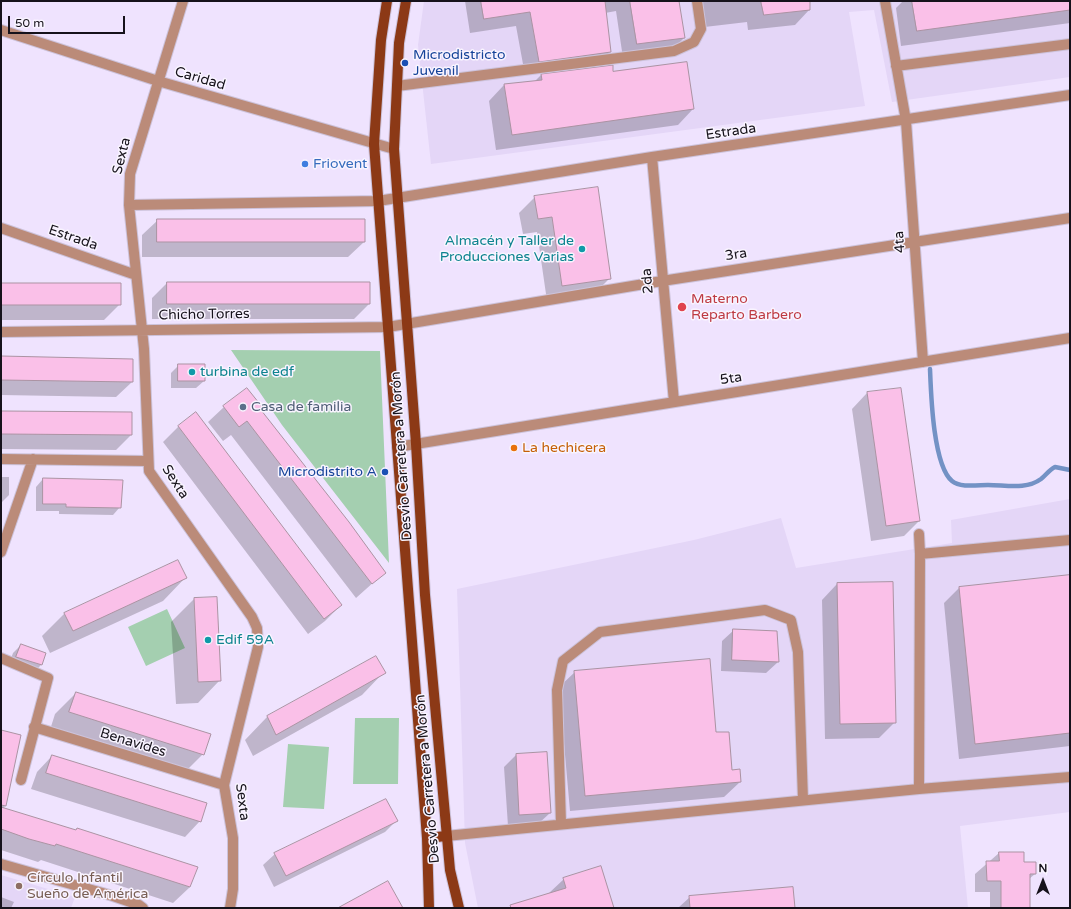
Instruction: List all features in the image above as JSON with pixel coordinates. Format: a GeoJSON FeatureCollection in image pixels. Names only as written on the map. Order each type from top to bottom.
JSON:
{"type":"FeatureCollection","features":[{"type":"Feature","properties":{"kind":"main road","name":"Desvio Carretera a Morón"},"geometry":{"type":"LineString","coordinates":[[387,1],[381,40],[374,144],[427,838],[429,908]]}},
{"type":"Feature","properties":{"kind":"main road","name":"Desvio Carretera a Morón"},"geometry":{"type":"LineString","coordinates":[[406,1],[399,43],[394,149],[416,444],[425,589],[446,836],[450,870],[459,908]]}},
{"type":"Feature","properties":{"kind":"main road"},"geometry":{"type":"LineString","coordinates":[[427,838],[446,836]]}},
{"type":"Feature","properties":{"kind":"street","name":"Sexta"},"geometry":{"type":"LineString","coordinates":[[183,1],[130,174],[129,205],[142,330],[149,472],[252,617],[257,628],[258,647],[224,785],[233,838],[230,908]]}},
{"type":"Feature","properties":{"kind":"street"},"geometry":{"type":"LineString","coordinates":[[397,86],[674,51],[694,42],[701,29],[697,1]]}},
{"type":"Feature","properties":{"kind":"street","name":"4ta"},"geometry":{"type":"LineString","coordinates":[[885,1],[906,121],[923,362]]}},
{"type":"Feature","properties":{"kind":"street","name":"Caridad"},"geometry":{"type":"LineString","coordinates":[[1,30],[158,81],[394,149]]}},
{"type":"Feature","properties":{"kind":"street"},"geometry":{"type":"LineString","coordinates":[[896,66],[1070,44]]}},
{"type":"Feature","properties":{"kind":"street","name":"Estrada"},"geometry":{"type":"LineString","coordinates":[[397,197],[652,157],[906,121],[1070,95]]}},
{"type":"Feature","properties":{"kind":"street","name":"2da"},"geometry":{"type":"LineString","coordinates":[[652,157],[674,402]]}},
{"type":"Feature","properties":{"kind":"street"},"geometry":{"type":"LineString","coordinates":[[129,205],[378,201],[397,197]]}},
{"type":"Feature","properties":{"kind":"street","name":"3ra"},"geometry":{"type":"LineString","coordinates":[[407,324],[662,281],[1070,218]]}},
{"type":"Feature","properties":{"kind":"street","name":"Estrada"},"geometry":{"type":"LineString","coordinates":[[1,228],[136,275]]}},
{"type":"Feature","properties":{"kind":"street","name":"Chicho Torres"},"geometry":{"type":"LineString","coordinates":[[1,332],[388,327],[407,324]]}},
{"type":"Feature","properties":{"kind":"street","name":"5ta"},"geometry":{"type":"LineString","coordinates":[[397,447],[1070,338]]}},
{"type":"Feature","properties":{"kind":"street"},"geometry":{"type":"LineString","coordinates":[[1,459],[148,461]]}},
{"type":"Feature","properties":{"kind":"street"},"geometry":{"type":"LineString","coordinates":[[1,552],[33,459]]}},
{"type":"Feature","properties":{"kind":"street"},"geometry":{"type":"LineString","coordinates":[[919,534],[919,789]]}},
{"type":"Feature","properties":{"kind":"street"},"geometry":{"type":"LineString","coordinates":[[920,554],[1070,540]]}},
{"type":"Feature","properties":{"kind":"street"},"geometry":{"type":"LineString","coordinates":[[561,824],[557,690],[563,661],[600,632],[765,610],[791,620],[798,652],[803,800]]}},
{"type":"Feature","properties":{"kind":"street"},"geometry":{"type":"LineString","coordinates":[[1,658],[48,678],[21,780]]}},
{"type":"Feature","properties":{"kind":"street","name":"Benavides"},"geometry":{"type":"LineString","coordinates":[[34,727],[224,785]]}},
{"type":"Feature","properties":{"kind":"street"},"geometry":{"type":"LineString","coordinates":[[446,836],[919,789],[1070,777]]}},
{"type":"Feature","properties":{"kind":"street"},"geometry":{"type":"LineString","coordinates":[[1,864],[139,904],[143,908]]}},
{"type":"Feature","properties":{"kind":"shaded area"},"geometry":{"type":"Polygon","coordinates":[[[424,1],[1070,1],[1070,77],[892,102],[874,10],[849,12],[865,106],[431,164],[418,45],[424,1]]]}},
{"type":"Feature","properties":{"kind":"shaded area"},"geometry":{"type":"Polygon","coordinates":[[[1070,499],[1070,812],[960,826],[968,908],[478,908],[465,843],[457,589],[694,540],[781,518],[796,568],[952,543],[951,520],[1070,499]]]}},
{"type":"Feature","properties":{"kind":"shaded area","name":"Círculo Infantil Sueño de América"},"geometry":{"type":"Polygon","coordinates":[[[1,875],[75,897],[71,908],[1,908],[1,875]]]}},
{"type":"Feature","properties":{"kind":"green space"},"geometry":{"type":"Polygon","coordinates":[[[231,350],[380,351],[389,563],[282,425],[231,350]]]}},
{"type":"Feature","properties":{"kind":"green space"},"geometry":{"type":"Polygon","coordinates":[[[167,609],[185,648],[146,666],[128,627],[167,609]]]}},
{"type":"Feature","properties":{"kind":"green space"},"geometry":{"type":"Polygon","coordinates":[[[355,718],[399,718],[398,784],[353,784],[355,718]]]}},
{"type":"Feature","properties":{"kind":"green space"},"geometry":{"type":"Polygon","coordinates":[[[288,744],[329,747],[324,809],[283,807],[288,744]]]}},
{"type":"Feature","properties":{"kind":"building"},"geometry":{"type":"Polygon","coordinates":[[[481,1],[605,1],[611,52],[539,62],[530,12],[484,19],[481,1]]]}},
{"type":"Feature","properties":{"kind":"building"},"geometry":{"type":"Polygon","coordinates":[[[630,1],[679,1],[685,38],[637,44],[630,1]]]}},
{"type":"Feature","properties":{"kind":"building"},"geometry":{"type":"Polygon","coordinates":[[[761,1],[810,1],[810,10],[764,15],[761,1]]]}},
{"type":"Feature","properties":{"kind":"building"},"geometry":{"type":"Polygon","coordinates":[[[912,1],[1070,1],[1070,10],[917,31],[912,1]]]}},
{"type":"Feature","properties":{"kind":"building"},"geometry":{"type":"Polygon","coordinates":[[[687,62],[694,109],[512,135],[504,84],[542,80],[541,74],[613,65],[613,71],[687,62]]]}},
{"type":"Feature","properties":{"kind":"building","name":"Almacén y Taller de Producciones Varias"},"geometry":{"type":"Polygon","coordinates":[[[598,187],[611,279],[562,286],[552,217],[538,219],[534,196],[598,187]]]}},
{"type":"Feature","properties":{"kind":"building"},"geometry":{"type":"Polygon","coordinates":[[[157,219],[365,219],[365,242],[157,242],[157,219]]]}},
{"type":"Feature","properties":{"kind":"building"},"geometry":{"type":"Polygon","coordinates":[[[167,282],[370,282],[370,304],[167,304],[167,282]]]}},
{"type":"Feature","properties":{"kind":"building"},"geometry":{"type":"Polygon","coordinates":[[[1,283],[121,283],[121,305],[1,305],[1,283]]]}},
{"type":"Feature","properties":{"kind":"building"},"geometry":{"type":"Polygon","coordinates":[[[1,356],[133,359],[133,382],[1,380],[1,356]]]}},
{"type":"Feature","properties":{"kind":"building","name":"turbina de edf"},"geometry":{"type":"Polygon","coordinates":[[[178,364],[205,364],[205,381],[178,381],[178,364]]]}},
{"type":"Feature","properties":{"kind":"building"},"geometry":{"type":"Polygon","coordinates":[[[247,388],[263,408],[261,410],[349,522],[386,573],[372,584],[247,421],[239,427],[223,406],[247,388]]]}},
{"type":"Feature","properties":{"kind":"building"},"geometry":{"type":"Polygon","coordinates":[[[901,388],[920,521],[886,526],[867,392],[901,388]]]}},
{"type":"Feature","properties":{"kind":"building"},"geometry":{"type":"Polygon","coordinates":[[[1,411],[132,412],[132,435],[1,434],[1,411]]]}},
{"type":"Feature","properties":{"kind":"building"},"geometry":{"type":"Polygon","coordinates":[[[196,412],[342,605],[324,619],[178,426],[196,412]]]}},
{"type":"Feature","properties":{"kind":"building"},"geometry":{"type":"Polygon","coordinates":[[[43,478],[123,480],[121,508],[66,507],[66,504],[43,504],[43,478]]]}},
{"type":"Feature","properties":{"kind":"building"},"geometry":{"type":"Polygon","coordinates":[[[178,560],[187,578],[73,631],[64,613],[178,560]]]}},
{"type":"Feature","properties":{"kind":"building"},"geometry":{"type":"Polygon","coordinates":[[[1070,575],[1070,733],[975,744],[959,587],[1070,575]]]}},
{"type":"Feature","properties":{"kind":"building"},"geometry":{"type":"Polygon","coordinates":[[[893,582],[896,723],[840,724],[837,583],[893,582]]]}},
{"type":"Feature","properties":{"kind":"building","name":"Edif 59A"},"geometry":{"type":"Polygon","coordinates":[[[217,597],[221,681],[198,682],[194,598],[217,597]]]}},
{"type":"Feature","properties":{"kind":"building"},"geometry":{"type":"Polygon","coordinates":[[[733,629],[777,631],[779,662],[732,660],[733,629]]]}},
{"type":"Feature","properties":{"kind":"building"},"geometry":{"type":"Polygon","coordinates":[[[21,644],[46,653],[42,665],[16,657],[21,644]]]}},
{"type":"Feature","properties":{"kind":"building"},"geometry":{"type":"Polygon","coordinates":[[[376,656],[386,673],[276,735],[267,716],[376,656]]]}},
{"type":"Feature","properties":{"kind":"building"},"geometry":{"type":"Polygon","coordinates":[[[710,659],[716,732],[729,732],[732,770],[740,769],[741,782],[585,796],[574,671],[710,659]]]}},
{"type":"Feature","properties":{"kind":"building"},"geometry":{"type":"Polygon","coordinates":[[[76,692],[211,734],[204,755],[69,712],[76,692]]]}},
{"type":"Feature","properties":{"kind":"building"},"geometry":{"type":"Polygon","coordinates":[[[1,730],[21,735],[6,806],[1,805],[1,730]]]}},
{"type":"Feature","properties":{"kind":"building"},"geometry":{"type":"Polygon","coordinates":[[[547,752],[551,813],[519,815],[516,754],[547,752]]]}},
{"type":"Feature","properties":{"kind":"building"},"geometry":{"type":"Polygon","coordinates":[[[52,755],[207,803],[201,822],[46,773],[52,755]]]}},
{"type":"Feature","properties":{"kind":"building"},"geometry":{"type":"Polygon","coordinates":[[[386,799],[398,821],[286,876],[274,853],[386,799]]]}},
{"type":"Feature","properties":{"kind":"building"},"geometry":{"type":"Polygon","coordinates":[[[1,807],[76,830],[77,828],[198,867],[190,887],[56,844],[55,846],[29,839],[1,829],[1,807]]]}},
{"type":"Feature","properties":{"kind":"building"},"geometry":{"type":"Polygon","coordinates":[[[999,852],[1024,852],[1024,862],[1036,862],[1036,874],[1030,874],[1030,908],[1001,908],[1001,881],[987,881],[986,861],[999,861],[999,852]]]}},
{"type":"Feature","properties":{"kind":"building"},"geometry":{"type":"Polygon","coordinates":[[[601,866],[614,908],[511,908],[510,905],[566,888],[563,878],[601,866]]]}},
{"type":"Feature","properties":{"kind":"building"},"geometry":{"type":"Polygon","coordinates":[[[388,881],[403,908],[338,908],[388,881]]]}},
{"type":"Feature","properties":{"kind":"building"},"geometry":{"type":"Polygon","coordinates":[[[793,887],[795,908],[690,908],[689,896],[793,887]]]}},
{"type":"Feature","properties":{"kind":"waterway"},"geometry":{"type":"LineString","coordinates":[[930,369],[932,411],[937,445],[946,473],[952,481],[960,485],[1022,486],[1029,485],[1041,479],[1055,467],[1070,470]]}},
{"type":"Feature","properties":{"kind":"place","name":"Microdistricto Juvenil"},"geometry":{"type":"Point","coordinates":[405,63]}},
{"type":"Feature","properties":{"kind":"place","name":"Friovent"},"geometry":{"type":"Point","coordinates":[305,164]}},
{"type":"Feature","properties":{"kind":"place","name":"Almacén y Taller de Producciones Varias"},"geometry":{"type":"Point","coordinates":[582,249]}},
{"type":"Feature","properties":{"kind":"place","name":"Materno Reparto Barbero"},"geometry":{"type":"Point","coordinates":[682,307]}},
{"type":"Feature","properties":{"kind":"place","name":"turbina de edf"},"geometry":{"type":"Point","coordinates":[192,372]}},
{"type":"Feature","properties":{"kind":"place","name":"Casa de familia"},"geometry":{"type":"Point","coordinates":[243,407]}},
{"type":"Feature","properties":{"kind":"place","name":"La hechicera"},"geometry":{"type":"Point","coordinates":[514,448]}},
{"type":"Feature","properties":{"kind":"place","name":"Microdistrito A"},"geometry":{"type":"Point","coordinates":[385,472]}},
{"type":"Feature","properties":{"kind":"place","name":"Edif 59A"},"geometry":{"type":"Point","coordinates":[208,640]}},
{"type":"Feature","properties":{"kind":"place","name":"Círculo Infantil Sueño de América"},"geometry":{"type":"Point","coordinates":[19,886]}}]}
